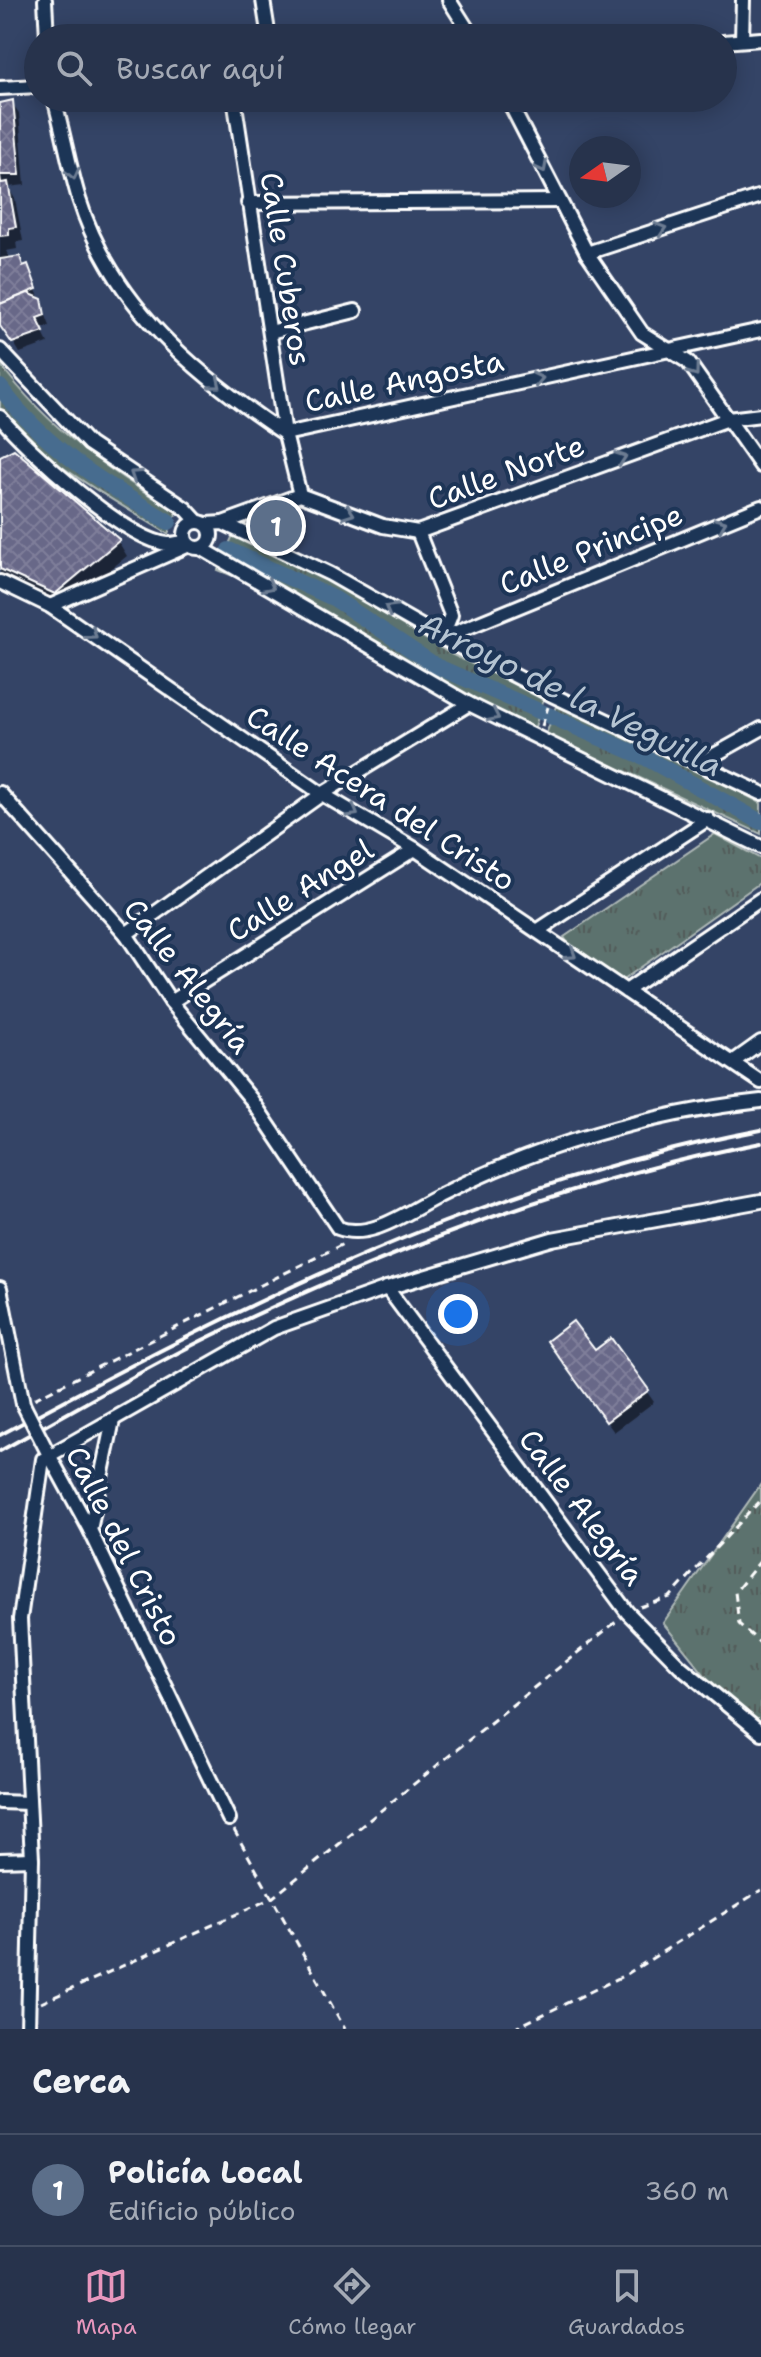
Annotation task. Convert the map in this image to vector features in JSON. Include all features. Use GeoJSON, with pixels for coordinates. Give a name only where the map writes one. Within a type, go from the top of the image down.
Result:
{"type":"FeatureCollection","features":[{"type":"Feature","properties":{"kind":"street"},"geometry":{"type":"LineString","coordinates":[[45,0],[46,24]]}},
{"type":"Feature","properties":{"kind":"street"},"geometry":{"type":"LineString","coordinates":[[263,0],[267,24]]}},
{"type":"Feature","properties":{"kind":"street"},"geometry":{"type":"LineString","coordinates":[[449,0],[464,24]]}},
{"type":"Feature","properties":{"kind":"street"},"geometry":{"type":"LineString","coordinates":[[742,40],[743,0]]}},
{"type":"Feature","properties":{"kind":"street"},"geometry":{"type":"LineString","coordinates":[[737,41],[761,39]]}},
{"type":"Feature","properties":{"kind":"street"},"geometry":{"type":"LineString","coordinates":[[0,88],[24,87]]}},
{"type":"Feature","properties":{"kind":"street","name":"Calle Angosta"},"geometry":{"type":"LineString","coordinates":[[57,112],[79,200],[96,242],[137,311],[194,366],[240,404],[285,434],[761,330]]}},
{"type":"Feature","properties":{"kind":"street","name":"Calle Cuberos"},"geometry":{"type":"LineString","coordinates":[[236,112],[285,434],[300,495]]}},
{"type":"Feature","properties":{"kind":"street"},"geometry":{"type":"LineString","coordinates":[[514,112],[587,253],[642,333],[674,350],[688,362],[761,466]]}},
{"type":"Feature","properties":{"kind":"street"},"geometry":{"type":"LineString","coordinates":[[587,253],[761,196]]}},
{"type":"Feature","properties":{"kind":"street"},"geometry":{"type":"LineString","coordinates":[[248,203],[560,201]]}},
{"type":"Feature","properties":{"kind":"street"},"geometry":{"type":"LineString","coordinates":[[270,332],[355,311]]}},
{"type":"Feature","properties":{"kind":"street"},"geometry":{"type":"LineString","coordinates":[[0,350],[51,408],[89,444],[202,523],[211,536],[208,544],[166,544],[117,519],[5,432],[0,417]]}},
{"type":"Feature","properties":{"kind":"street","name":"Calle Norte"},"geometry":{"type":"LineString","coordinates":[[300,495],[383,526],[418,532],[728,419],[761,415]]}},
{"type":"Feature","properties":{"kind":"street"},"geometry":{"type":"LineString","coordinates":[[300,495],[223,523],[202,523],[186,528],[192,545],[469,704],[761,847]]}},
{"type":"Feature","properties":{"kind":"street","name":"Calle Principe"},"geometry":{"type":"LineString","coordinates":[[442,638],[761,507]]}},
{"type":"Feature","properties":{"kind":"street"},"geometry":{"type":"LineString","coordinates":[[223,523],[330,574],[442,638],[552,695],[761,793]]}},
{"type":"Feature","properties":{"kind":"street"},"geometry":{"type":"LineString","coordinates":[[418,532],[451,615],[442,638]]}},
{"type":"Feature","properties":{"kind":"street"},"geometry":{"type":"LineString","coordinates":[[50,606],[192,545]]}},
{"type":"Feature","properties":{"kind":"street","name":"Calle Acera del Cristo"},"geometry":{"type":"LineString","coordinates":[[0,582],[50,606],[322,794],[415,849],[761,1082]]}},
{"type":"Feature","properties":{"kind":"street"},"geometry":{"type":"LineString","coordinates":[[126,934],[322,794],[469,704]]}},
{"type":"Feature","properties":{"kind":"street"},"geometry":{"type":"LineString","coordinates":[[700,763],[761,729]]}},
{"type":"Feature","properties":{"kind":"street","name":"Calle Alegría"},"geometry":{"type":"LineString","coordinates":[[0,793],[126,934],[171,1002],[251,1099],[338,1228],[351,1237]]}},
{"type":"Feature","properties":{"kind":"street"},"geometry":{"type":"LineString","coordinates":[[537,931],[708,819]]}},
{"type":"Feature","properties":{"kind":"street","name":"Calle Angel"},"geometry":{"type":"LineString","coordinates":[[171,1002],[415,849]]}},
{"type":"Feature","properties":{"kind":"street"},"geometry":{"type":"LineString","coordinates":[[626,991],[761,899]]}},
{"type":"Feature","properties":{"kind":"street"},"geometry":{"type":"LineString","coordinates":[[733,1062],[761,1042]]}},
{"type":"Feature","properties":{"kind":"street"},"geometry":{"type":"LineString","coordinates":[[351,1237],[378,1227],[487,1171],[567,1142],[721,1105],[761,1101]]}},
{"type":"Feature","properties":{"kind":"street"},"geometry":{"type":"LineString","coordinates":[[28,2029],[31,2008],[32,1859],[20,1619],[43,1459],[274,1328],[387,1288],[552,1239],[761,1201]]}},
{"type":"Feature","properties":{"kind":"street","name":"Calle del Cristo"},"geometry":{"type":"LineString","coordinates":[[0,1288],[3,1319],[23,1404],[90,1530],[229,1819]]}},
{"type":"Feature","properties":{"kind":"street","name":"Calle Alegría"},"geometry":{"type":"LineString","coordinates":[[387,1288],[627,1612],[680,1666],[761,1733]]}},
{"type":"Feature","properties":{"kind":"street"},"geometry":{"type":"LineString","coordinates":[[90,1530],[113,1420]]}},
{"type":"Feature","properties":{"kind":"street"},"geometry":{"type":"LineString","coordinates":[[0,1802],[29,1803]]}},
{"type":"Feature","properties":{"kind":"street"},"geometry":{"type":"LineString","coordinates":[[0,1860],[32,1859]]}},
{"type":"Feature","properties":{"kind":"path"},"geometry":{"type":"LineString","coordinates":[[538,737],[552,695]]}},
{"type":"Feature","properties":{"kind":"path"},"geometry":{"type":"LineString","coordinates":[[23,1404],[351,1237]]}},
{"type":"Feature","properties":{"kind":"path"},"geometry":{"type":"LineString","coordinates":[[31,2008],[272,1898],[627,1612],[670,1597],[761,1500]]}},
{"type":"Feature","properties":{"kind":"path"},"geometry":{"type":"LineString","coordinates":[[761,1560],[735,1592],[739,1624],[761,1644]]}},
{"type":"Feature","properties":{"kind":"path"},"geometry":{"type":"LineString","coordinates":[[229,1819],[345,2029]]}},
{"type":"Feature","properties":{"kind":"path"},"geometry":{"type":"LineString","coordinates":[[513,2029],[627,1974],[761,1890]]}},
{"type":"Feature","properties":{"kind":"green space"},"geometry":{"type":"Polygon","coordinates":[[[0,364],[38,408],[81,447],[177,512],[168,534],[48,457],[8,422],[0,408],[0,364]]]}},
{"type":"Feature","properties":{"kind":"green space"},"geometry":{"type":"Polygon","coordinates":[[[233,535],[324,578],[451,654],[544,698],[534,730],[438,681],[298,602],[218,570],[233,535]]]}},
{"type":"Feature","properties":{"kind":"green space"},"geometry":{"type":"Polygon","coordinates":[[[559,698],[761,803],[761,834],[627,772],[544,740],[559,698]]]}},
{"type":"Feature","properties":{"kind":"green space"},"geometry":{"type":"Polygon","coordinates":[[[715,834],[761,859],[761,882],[620,982],[574,952],[564,937],[715,834]]]}},
{"type":"Feature","properties":{"kind":"green space"},"geometry":{"type":"Polygon","coordinates":[[[761,1484],[761,1728],[736,1714],[663,1623],[761,1484]]]}},
{"type":"Feature","properties":{"kind":"building"},"geometry":{"type":"Polygon","coordinates":[[[13,100],[20,175],[0,175],[0,103],[13,100]]]}},
{"type":"Feature","properties":{"kind":"building"},"geometry":{"type":"Polygon","coordinates":[[[0,176],[1,183],[8,182],[16,227],[9,228],[9,235],[0,236],[0,176]]]}},
{"type":"Feature","properties":{"kind":"building"},"geometry":{"type":"Polygon","coordinates":[[[20,256],[23,266],[28,264],[37,289],[0,304],[0,259],[20,256]]]}},
{"type":"Feature","properties":{"kind":"building"},"geometry":{"type":"Polygon","coordinates":[[[28,293],[42,299],[45,315],[37,318],[44,332],[12,343],[0,326],[0,304],[28,293]]]}},
{"type":"Feature","properties":{"kind":"building"},"geometry":{"type":"Polygon","coordinates":[[[14,449],[120,540],[55,594],[0,569],[0,456],[14,449]]]}},
{"type":"Feature","properties":{"kind":"building"},"geometry":{"type":"Polygon","coordinates":[[[573,1321],[595,1350],[611,1338],[649,1390],[606,1422],[547,1341],[573,1321]]]}},
{"type":"Feature","properties":{"kind":"waterway","name":"Arroyo de la Veguilla"},"geometry":{"type":"LineString","coordinates":[[0,387],[36,428],[77,463],[169,522]]}},
{"type":"Feature","properties":{"kind":"waterway","name":"Arroyo de la Veguilla"},"geometry":{"type":"LineString","coordinates":[[229,550],[335,599],[436,666],[646,758],[761,822]]}},
{"type":"Feature","properties":{"kind":"railway"},"geometry":{"type":"LineString","coordinates":[[0,1435],[183,1339],[369,1252],[560,1181],[659,1153],[761,1130]]}},
{"type":"Feature","properties":{"kind":"railway"},"geometry":{"type":"LineString","coordinates":[[0,1451],[213,1335],[413,1247],[550,1197],[619,1176],[761,1143]]}},
{"type":"Feature","properties":{"kind":"place","name":"Policía Local"},"geometry":{"type":"Point","coordinates":[276,526]}}]}
